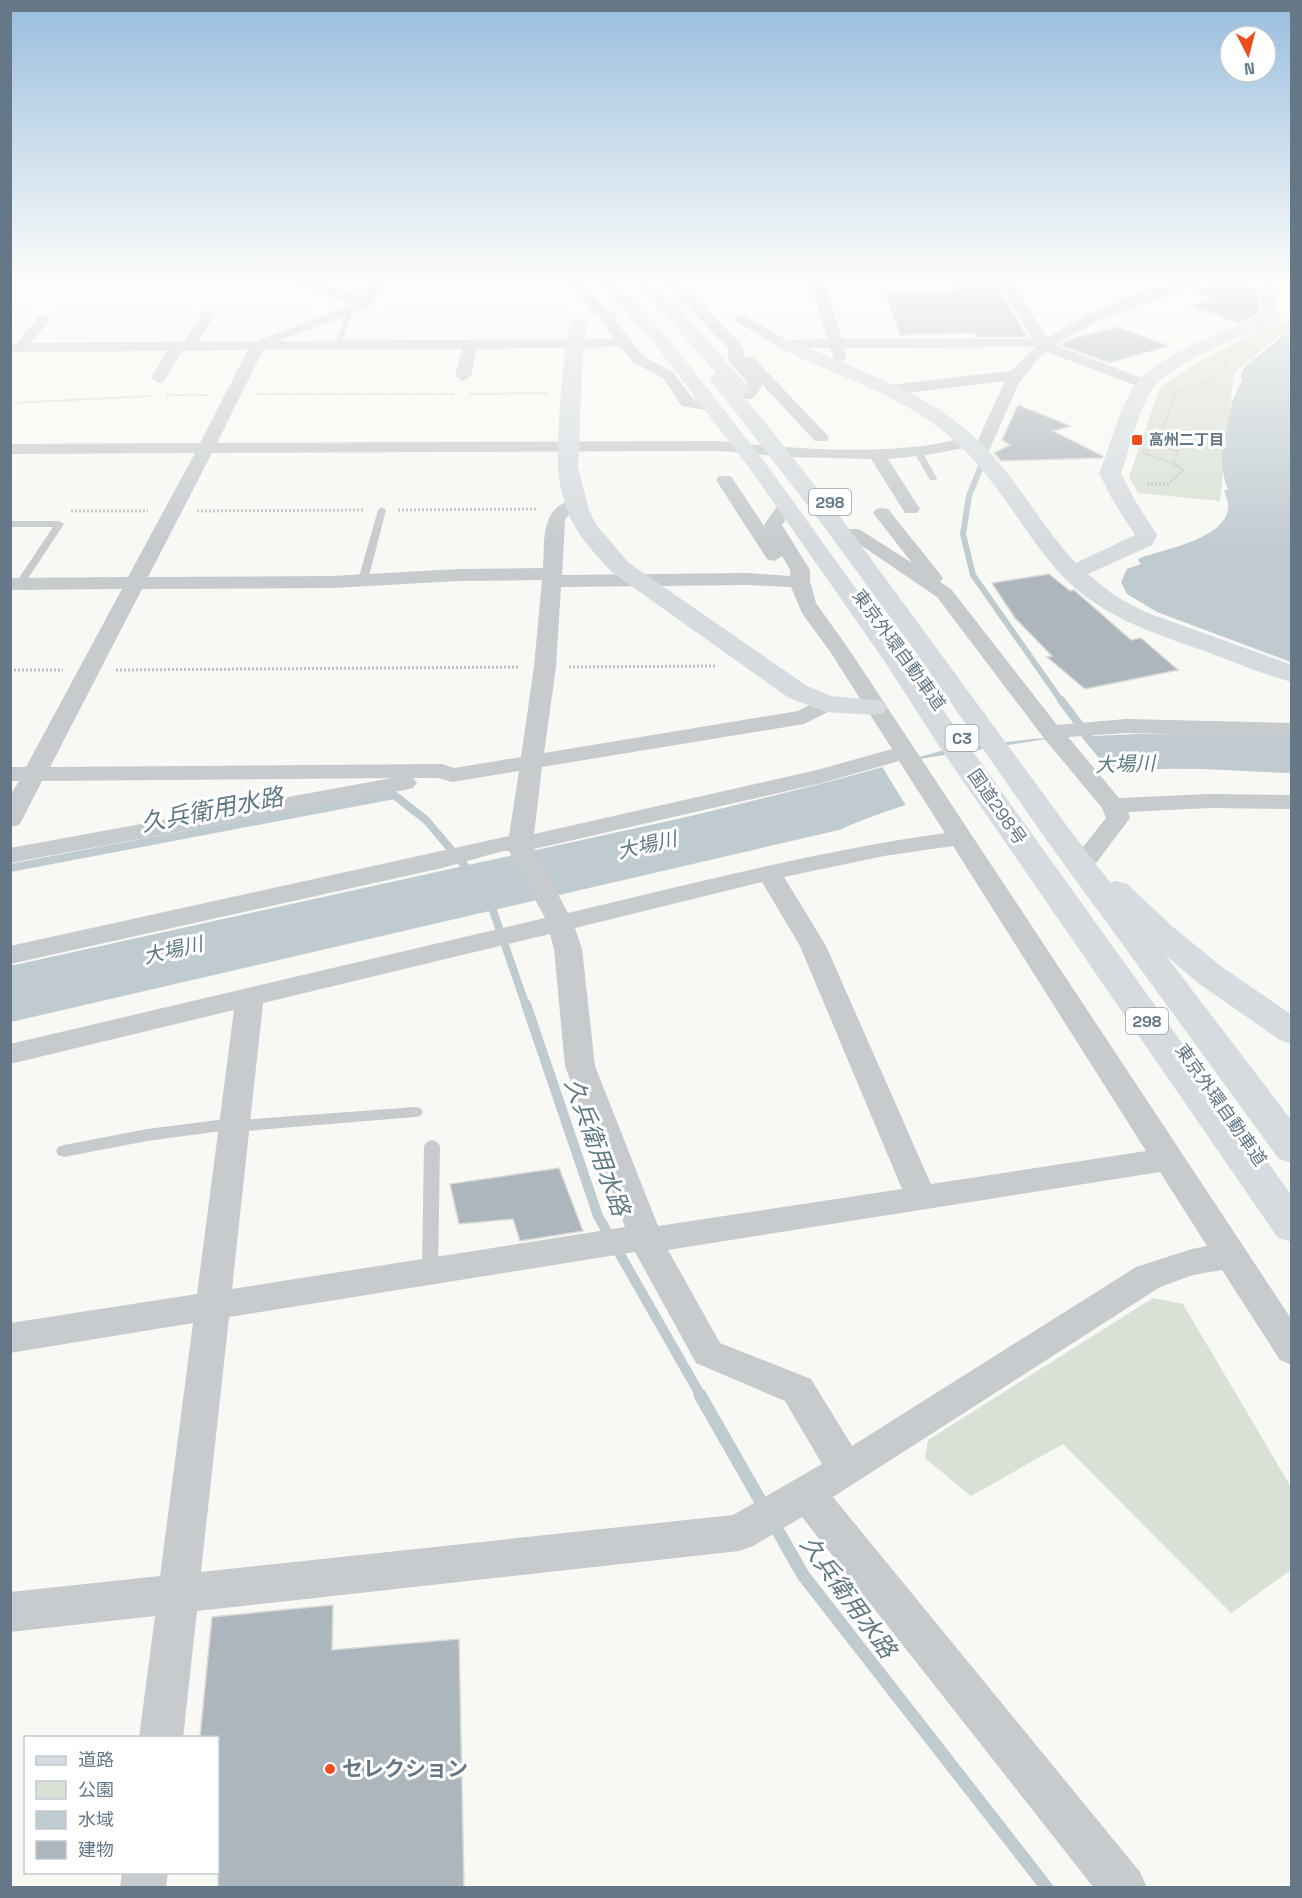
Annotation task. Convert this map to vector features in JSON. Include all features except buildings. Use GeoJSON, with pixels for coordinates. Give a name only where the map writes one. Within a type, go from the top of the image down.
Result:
{"type":"FeatureCollection","features":[{"type":"Feature","properties":{"kind":"main road"},"geometry":{"type":"LineString","coordinates":[[574,370],[568,507],[604,550],[637,580],[798,692],[826,704],[874,708]]}},
{"type":"Feature","properties":{"kind":"main road","name":"国道298号"},"geometry":{"type":"LineString","coordinates":[[684,370],[712,405],[895,658],[953,746],[1292,1227]]}},
{"type":"Feature","properties":{"kind":"main road","name":"東京外環自動車道"},"geometry":{"type":"LineString","coordinates":[[693,370],[732,417],[1032,835],[1292,1207]]}},
{"type":"Feature","properties":{"kind":"main road","name":"東京外環自動車道"},"geometry":{"type":"LineString","coordinates":[[712,370],[833,523],[1056,832],[1292,1149]]}},
{"type":"Feature","properties":{"kind":"main road","name":"298"},"geometry":{"type":"LineString","coordinates":[[723,370],[794,452],[1052,808],[1292,1130]]}},
{"type":"Feature","properties":{"kind":"main road"},"geometry":{"type":"LineString","coordinates":[[841,370],[889,390],[932,413],[974,447],[1053,554],[1107,602],[1130,614],[1292,674]]}},
{"type":"Feature","properties":{"kind":"main road"},"geometry":{"type":"LineString","coordinates":[[1072,573],[1144,540],[1145,530],[1123,499],[1110,473],[1140,392],[1145,384],[1169,370]]}},
{"type":"Feature","properties":{"kind":"main road"},"geometry":{"type":"LineString","coordinates":[[1116,891],[1161,934],[1210,975],[1292,1032]]}},
{"type":"Feature","properties":{"kind":"street"},"geometry":{"type":"LineString","coordinates":[[159,378],[166,370]]}},
{"type":"Feature","properties":{"kind":"street"},"geometry":{"type":"LineString","coordinates":[[10,820],[22,774],[91,670],[246,370]]}},
{"type":"Feature","properties":{"kind":"street"},"geometry":{"type":"LineString","coordinates":[[463,376],[464,370]]}},
{"type":"Feature","properties":{"kind":"street"},"geometry":{"type":"LineString","coordinates":[[676,412],[651,380],[658,370],[668,375],[688,403],[712,405]]}},
{"type":"Feature","properties":{"kind":"street"},"geometry":{"type":"LineString","coordinates":[[744,370],[754,381],[754,388],[746,396]]}},
{"type":"Feature","properties":{"kind":"street"},"geometry":{"type":"LineString","coordinates":[[759,370],[821,438]]}},
{"type":"Feature","properties":{"kind":"street"},"geometry":{"type":"LineString","coordinates":[[10,449],[718,446],[794,452],[918,452],[974,447],[1022,370]]}},
{"type":"Feature","properties":{"kind":"street"},"geometry":{"type":"LineString","coordinates":[[1107,370],[1145,384]]}},
{"type":"Feature","properties":{"kind":"street"},"geometry":{"type":"LineString","coordinates":[[889,390],[1017,375]]}},
{"type":"Feature","properties":{"kind":"street"},"geometry":{"type":"LineString","coordinates":[[876,453],[911,509]]}},
{"type":"Feature","properties":{"kind":"street"},"geometry":{"type":"LineString","coordinates":[[725,480],[784,570],[798,582]]}},
{"type":"Feature","properties":{"kind":"street"},"geometry":{"type":"LineString","coordinates":[[786,506],[773,525],[800,570],[798,582],[804,601],[840,651],[903,753],[1292,1350]]}},
{"type":"Feature","properties":{"kind":"street"},"geometry":{"type":"LineString","coordinates":[[568,507],[556,520],[545,667],[521,847],[560,922],[568,949],[580,1066],[635,1205],[645,1239],[708,1353],[798,1390],[846,1470]]}},
{"type":"Feature","properties":{"kind":"street"},"geometry":{"type":"LineString","coordinates":[[882,513],[920,558],[944,593],[1051,732],[1113,806],[1118,818],[1088,857]]}},
{"type":"Feature","properties":{"kind":"street"},"geometry":{"type":"LineString","coordinates":[[852,533],[944,593]]}},
{"type":"Feature","properties":{"kind":"street"},"geometry":{"type":"LineString","coordinates":[[15,584],[550,577],[637,580],[747,579],[798,582]]}},
{"type":"Feature","properties":{"kind":"street"},"geometry":{"type":"LineString","coordinates":[[10,856],[453,774],[804,717],[826,704]]}},
{"type":"Feature","properties":{"kind":"street"},"geometry":{"type":"LineString","coordinates":[[1051,732],[1126,726],[1292,730]]}},
{"type":"Feature","properties":{"kind":"street"},"geometry":{"type":"LineString","coordinates":[[10,955],[442,860],[502,844],[521,847],[538,841],[811,779],[903,753]]}},
{"type":"Feature","properties":{"kind":"street"},"geometry":{"type":"LineString","coordinates":[[22,774],[442,771],[453,774]]}},
{"type":"Feature","properties":{"kind":"street"},"geometry":{"type":"LineString","coordinates":[[1113,806],[1210,801],[1292,802]]}},
{"type":"Feature","properties":{"kind":"street"},"geometry":{"type":"LineString","coordinates":[[10,1054],[560,922],[769,873],[884,849],[954,830]]}},
{"type":"Feature","properties":{"kind":"street"},"geometry":{"type":"LineString","coordinates":[[769,873],[813,946],[922,1199]]}},
{"type":"Feature","properties":{"kind":"street"},"geometry":{"type":"LineString","coordinates":[[161,1736],[250,996]]}},
{"type":"Feature","properties":{"kind":"street"},"geometry":{"type":"LineString","coordinates":[[10,1338],[596,1244],[922,1199],[1168,1159]]}},
{"type":"Feature","properties":{"kind":"street"},"geometry":{"type":"LineString","coordinates":[[10,1612],[739,1533],[846,1470],[1148,1277],[1192,1262],[1230,1256]]}},
{"type":"Feature","properties":{"kind":"street"},"geometry":{"type":"LineString","coordinates":[[800,1497],[1124,1887]]}},
{"type":"Feature","properties":{"kind":"lane"},"geometry":{"type":"LineString","coordinates":[[918,452],[933,478]]}},
{"type":"Feature","properties":{"kind":"lane"},"geometry":{"type":"LineString","coordinates":[[363,580],[382,510]]}},
{"type":"Feature","properties":{"kind":"lane"},"geometry":{"type":"LineString","coordinates":[[10,524],[59,524],[15,584]]}},
{"type":"Feature","properties":{"kind":"lane"},"geometry":{"type":"LineString","coordinates":[[64,1151],[147,1135],[234,1125],[415,1112]]}},
{"type":"Feature","properties":{"kind":"lane"},"geometry":{"type":"LineString","coordinates":[[430,1272],[432,1146]]}},
{"type":"Feature","properties":{"kind":"path"},"geometry":{"type":"LineString","coordinates":[[1147,484],[1168,484],[1183,470],[1173,463],[1142,453],[1157,444],[1175,394],[1218,376],[1222,370]]}},
{"type":"Feature","properties":{"kind":"path"},"geometry":{"type":"LineString","coordinates":[[467,394],[572,393]]}},
{"type":"Feature","properties":{"kind":"path"},"geometry":{"type":"LineString","coordinates":[[167,395],[456,394]]}},
{"type":"Feature","properties":{"kind":"path"},"geometry":{"type":"LineString","coordinates":[[10,403],[108,396],[155,396]]}},
{"type":"Feature","properties":{"kind":"path"},"geometry":{"type":"LineString","coordinates":[[1157,444],[1178,451],[1173,463]]}},
{"type":"Feature","properties":{"kind":"path"},"geometry":{"type":"LineString","coordinates":[[69,512],[568,507]]}},
{"type":"Feature","properties":{"kind":"path"},"geometry":{"type":"LineString","coordinates":[[10,670],[718,666]]}},
{"type":"Feature","properties":{"kind":"green space"},"geometry":{"type":"Polygon","coordinates":[[[1186,370],[1238,370],[1234,373],[1220,501],[1138,493],[1129,477],[1160,387],[1186,370]]]}},
{"type":"Feature","properties":{"kind":"green space"},"geometry":{"type":"Polygon","coordinates":[[[1153,1298],[1183,1304],[1291,1487],[1291,1570],[1231,1613],[1063,1444],[971,1496],[925,1458],[928,1440],[1153,1298]]]}},
{"type":"Feature","properties":{"kind":"water"},"geometry":{"type":"Polygon","coordinates":[[[1244,370],[1292,370],[1291,662],[1157,612],[1127,594],[1121,582],[1127,569],[1141,564],[1138,560],[1140,558],[1180,546],[1208,534],[1219,526],[1226,516],[1228,504],[1224,490],[1228,490],[1222,452],[1223,448],[1227,447],[1225,438],[1232,402],[1242,380],[1244,370]]]}},
{"type":"Feature","properties":{"kind":"water","name":"大場川"},"geometry":{"type":"Polygon","coordinates":[[[1137,734],[1291,735],[1291,773],[1196,769],[1123,771],[1040,778],[956,792],[916,802],[839,830],[11,1022],[10,966],[691,816],[948,749],[1032,739],[1137,734]]]}},
{"type":"Feature","properties":{"kind":"pier"},"geometry":{"type":"Polygon","coordinates":[[[1079,734],[1114,776],[979,790],[908,809],[881,765],[1079,734]]]}},
{"type":"Feature","properties":{"kind":"waterway"},"geometry":{"type":"LineString","coordinates":[[982,464],[969,496],[963,534],[973,575],[1062,702]]}},
{"type":"Feature","properties":{"kind":"waterway","name":"大場川"},"geometry":{"type":"LineString","coordinates":[[1061,700],[1094,744]]}},
{"type":"Feature","properties":{"kind":"waterway","name":"久兵衛用水路"},"geometry":{"type":"LineString","coordinates":[[10,868],[394,795],[426,820],[471,873]]}},
{"type":"Feature","properties":{"kind":"waterway","name":"久兵衛用水路"},"geometry":{"type":"LineString","coordinates":[[490,902],[526,1006]]}},
{"type":"Feature","properties":{"kind":"waterway","name":"久兵衛用水路"},"geometry":{"type":"LineString","coordinates":[[526,1004],[598,1216],[701,1396]]}},
{"type":"Feature","properties":{"kind":"waterway","name":"久兵衛用水路"},"geometry":{"type":"LineString","coordinates":[[700,1395],[764,1507]]}},
{"type":"Feature","properties":{"kind":"waterway","name":"久兵衛用水路"},"geometry":{"type":"LineString","coordinates":[[774,1524],[803,1575],[1047,1888]]}},
{"type":"Feature","properties":{"kind":"place","name":"高州二丁目"},"geometry":{"type":"Point","coordinates":[1137,440]}},
{"type":"Feature","properties":{"kind":"place","name":"セレクション"},"geometry":{"type":"Point","coordinates":[330,1769]}}]}
